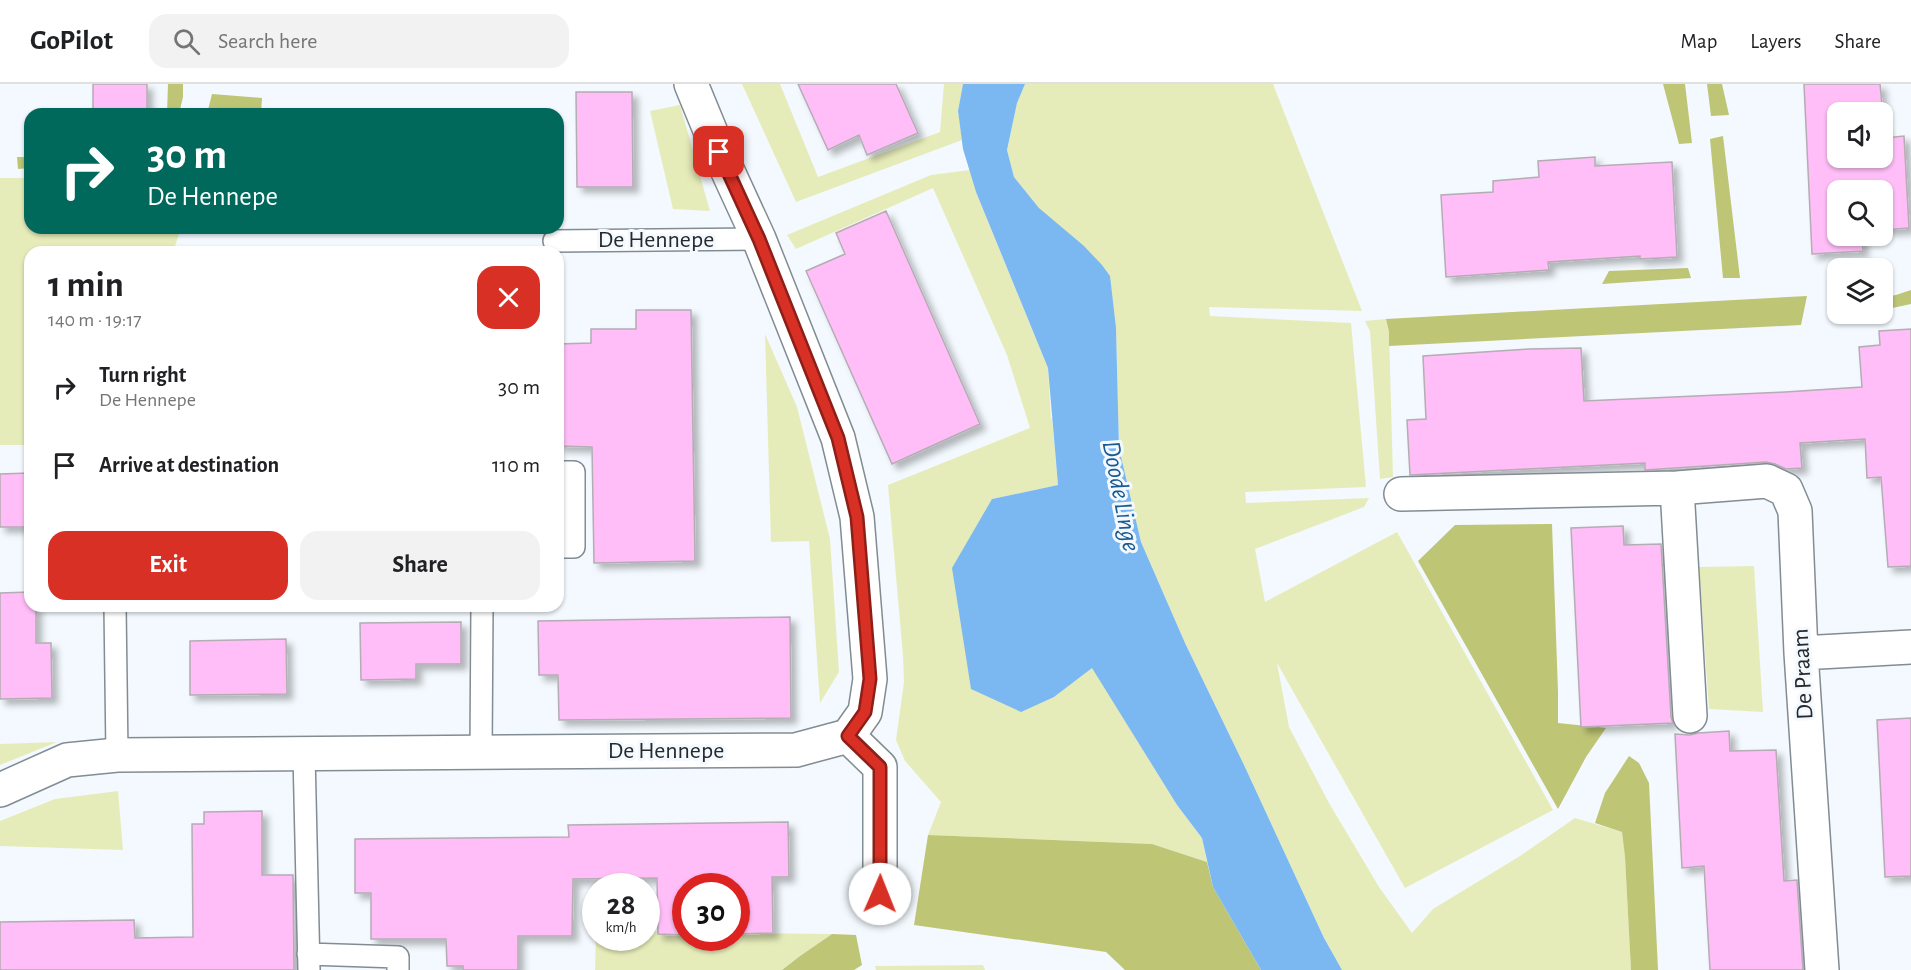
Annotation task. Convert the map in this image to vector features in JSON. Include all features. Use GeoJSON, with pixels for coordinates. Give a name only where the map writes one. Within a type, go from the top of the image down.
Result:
{"type":"FeatureCollection","features":[{"type":"Feature","properties":{"kind":"street","name":"De Hennepe"},"geometry":{"type":"LineString","coordinates":[[0,790],[67,760],[117,755],[796,750],[848,736],[865,712],[870,679],[857,517],[838,438],[759,239],[719,152],[692,84]]}},
{"type":"Feature","properties":{"kind":"street","name":"De Praam"},"geometry":{"type":"LineString","coordinates":[[1401,494],[1677,488],[1767,481],[1786,490],[1796,511],[1801,654],[1822,970]]}},
{"type":"Feature","properties":{"kind":"street"},"geometry":{"type":"LineString","coordinates":[[1677,488],[1690,716]]}},
{"type":"Feature","properties":{"kind":"street"},"geometry":{"type":"LineString","coordinates":[[1801,654],[1911,647]]}},
{"type":"Feature","properties":{"kind":"street"},"geometry":{"type":"LineString","coordinates":[[848,736],[880,767],[880,894]]}},
{"type":"Feature","properties":{"kind":"lane","name":"De Hennepe"},"geometry":{"type":"LineString","coordinates":[[554,241],[759,239]]}},
{"type":"Feature","properties":{"kind":"lane"},"geometry":{"type":"LineString","coordinates":[[564,472],[574,472],[574,547],[564,547]]}},
{"type":"Feature","properties":{"kind":"lane"},"geometry":{"type":"LineString","coordinates":[[115,612],[117,755]]}},
{"type":"Feature","properties":{"kind":"lane"},"geometry":{"type":"LineString","coordinates":[[481,752],[482,612]]}},
{"type":"Feature","properties":{"kind":"lane"},"geometry":{"type":"LineString","coordinates":[[304,754],[309,962],[398,957],[399,970]]}},
{"type":"Feature","properties":{"kind":"green space"},"geometry":{"type":"Polygon","coordinates":[[[168,84],[183,84],[180,108],[167,108],[168,84]]]}},
{"type":"Feature","properties":{"kind":"green space"},"geometry":{"type":"Polygon","coordinates":[[[742,84],[780,84],[818,177],[940,132],[944,84],[963,84],[958,111],[962,140],[796,202],[742,84]]]}},
{"type":"Feature","properties":{"kind":"green space"},"geometry":{"type":"Polygon","coordinates":[[[1025,84],[1273,84],[1362,311],[1209,307],[1210,316],[1351,323],[1366,487],[1245,492],[1246,503],[1369,498],[1364,507],[1255,549],[1265,602],[1397,532],[1553,810],[1405,888],[1277,663],[1289,727],[1329,803],[1379,887],[1412,933],[1433,909],[1520,856],[1575,818],[1622,832],[1631,970],[1342,970],[1324,938],[1185,643],[1141,542],[1119,448],[1116,328],[1039,208],[1014,177],[1007,150],[1017,102],[1025,84]]]}},
{"type":"Feature","properties":{"kind":"green space"},"geometry":{"type":"Polygon","coordinates":[[[1663,84],[1685,84],[1692,143],[1679,144],[1663,84]]]}},
{"type":"Feature","properties":{"kind":"green space"},"geometry":{"type":"Polygon","coordinates":[[[1707,84],[1722,84],[1729,115],[1711,116],[1707,84]]]}},
{"type":"Feature","properties":{"kind":"green space"},"geometry":{"type":"Polygon","coordinates":[[[212,94],[262,98],[261,108],[208,108],[212,94]]]}},
{"type":"Feature","properties":{"kind":"green space"},"geometry":{"type":"Polygon","coordinates":[[[680,105],[710,211],[673,209],[650,111],[680,105]]]}},
{"type":"Feature","properties":{"kind":"green space"},"geometry":{"type":"Polygon","coordinates":[[[1723,136],[1740,278],[1723,278],[1710,139],[1723,136]]]}},
{"type":"Feature","properties":{"kind":"green space"},"geometry":{"type":"Polygon","coordinates":[[[17,157],[24,157],[24,168],[18,169],[17,157]]]}},
{"type":"Feature","properties":{"kind":"green space"},"geometry":{"type":"Polygon","coordinates":[[[970,170],[976,192],[1048,368],[1058,485],[992,499],[1054,697],[1092,667],[1177,805],[1202,838],[1207,862],[1152,844],[928,835],[941,802],[905,761],[896,740],[904,682],[888,485],[1030,428],[1007,355],[933,188],[796,249],[787,235],[931,175],[970,170]]]}},
{"type":"Feature","properties":{"kind":"green space"},"geometry":{"type":"Polygon","coordinates":[[[0,178],[24,178],[24,234],[179,234],[175,246],[24,246],[24,445],[0,445],[0,178]]]}},
{"type":"Feature","properties":{"kind":"green space"},"geometry":{"type":"Polygon","coordinates":[[[1688,268],[1691,278],[1602,284],[1609,271],[1688,268]]]}},
{"type":"Feature","properties":{"kind":"green space"},"geometry":{"type":"Polygon","coordinates":[[[1911,290],[1911,304],[1893,308],[1893,295],[1911,290]]]}},
{"type":"Feature","properties":{"kind":"green space"},"geometry":{"type":"Polygon","coordinates":[[[1807,296],[1801,325],[1389,346],[1386,319],[1807,296]]]}},
{"type":"Feature","properties":{"kind":"green space"},"geometry":{"type":"Polygon","coordinates":[[[1386,319],[1389,332],[1393,477],[1380,479],[1370,331],[1365,321],[1386,319]]]}},
{"type":"Feature","properties":{"kind":"green space"},"geometry":{"type":"Polygon","coordinates":[[[765,334],[797,407],[830,539],[839,672],[820,703],[809,541],[771,542],[765,334]]]}},
{"type":"Feature","properties":{"kind":"green space"},"geometry":{"type":"Polygon","coordinates":[[[1552,524],[1558,723],[1606,728],[1586,757],[1558,809],[1418,561],[1455,525],[1552,524]]]}},
{"type":"Feature","properties":{"kind":"green space"},"geometry":{"type":"Polygon","coordinates":[[[1754,566],[1763,712],[1709,709],[1699,567],[1754,566]]]}},
{"type":"Feature","properties":{"kind":"green space"},"geometry":{"type":"Polygon","coordinates":[[[57,742],[0,765],[0,744],[57,742]]]}},
{"type":"Feature","properties":{"kind":"green space"},"geometry":{"type":"Polygon","coordinates":[[[1629,756],[1639,763],[1649,783],[1658,970],[1631,970],[1622,832],[1595,823],[1605,793],[1629,756]]]}},
{"type":"Feature","properties":{"kind":"green space"},"geometry":{"type":"Polygon","coordinates":[[[118,791],[123,850],[0,846],[0,821],[55,799],[118,791]]]}},
{"type":"Feature","properties":{"kind":"green space"},"geometry":{"type":"Polygon","coordinates":[[[928,835],[1152,844],[1207,862],[1213,887],[1261,970],[1125,970],[1106,952],[914,925],[928,835]]]}},
{"type":"Feature","properties":{"kind":"green space"},"geometry":{"type":"Polygon","coordinates":[[[660,931],[672,932],[672,951],[750,951],[750,933],[832,934],[782,970],[595,970],[596,951],[660,951],[660,931]]]}},
{"type":"Feature","properties":{"kind":"green space"},"geometry":{"type":"Polygon","coordinates":[[[832,934],[856,935],[862,965],[854,970],[782,970],[800,956],[832,934]]]}},
{"type":"Feature","properties":{"kind":"green space"},"geometry":{"type":"Polygon","coordinates":[[[983,965],[985,970],[876,970],[875,966],[983,965]]]}},
{"type":"Feature","properties":{"kind":"water","name":"Doode Linge"},"geometry":{"type":"Polygon","coordinates":[[[963,84],[1025,84],[1017,103],[1007,150],[1014,177],[1039,208],[1084,246],[1110,276],[1116,328],[1119,448],[1141,542],[1185,643],[1324,938],[1342,970],[1261,970],[1213,887],[1202,838],[1177,805],[1092,668],[1054,697],[1021,712],[971,689],[952,568],[992,499],[1058,485],[1048,368],[976,192],[963,149],[958,111],[963,84]]]}},
{"type":"Feature","properties":{"kind":"building"},"geometry":{"type":"Polygon","coordinates":[[[93,84],[147,84],[147,108],[93,108],[93,84]]]}},
{"type":"Feature","properties":{"kind":"building"},"geometry":{"type":"Polygon","coordinates":[[[798,84],[896,84],[918,133],[867,155],[859,135],[828,150],[798,84]]]}},
{"type":"Feature","properties":{"kind":"building"},"geometry":{"type":"Polygon","coordinates":[[[1804,84],[1880,84],[1882,102],[1827,102],[1827,168],[1893,168],[1893,137],[1904,136],[1909,228],[1893,229],[1893,180],[1827,180],[1827,246],[1863,246],[1863,251],[1812,254],[1804,84]]]}},
{"type":"Feature","properties":{"kind":"building"},"geometry":{"type":"Polygon","coordinates":[[[576,92],[632,92],[633,187],[577,187],[576,92]]]}},
{"type":"Feature","properties":{"kind":"building"},"geometry":{"type":"Polygon","coordinates":[[[1595,157],[1595,166],[1672,162],[1677,257],[1640,259],[1640,256],[1548,262],[1549,270],[1446,277],[1441,195],[1493,192],[1493,181],[1539,177],[1538,161],[1595,157]]]}},
{"type":"Feature","properties":{"kind":"building"},"geometry":{"type":"Polygon","coordinates":[[[886,211],[980,424],[892,464],[806,271],[845,254],[836,233],[886,211]]]}},
{"type":"Feature","properties":{"kind":"building"},"geometry":{"type":"Polygon","coordinates":[[[636,310],[691,310],[695,561],[594,563],[592,447],[564,446],[564,344],[591,343],[591,329],[636,329],[636,310]]]}},
{"type":"Feature","properties":{"kind":"building"},"geometry":{"type":"Polygon","coordinates":[[[1911,329],[1911,566],[1888,567],[1881,477],[1867,478],[1865,439],[1800,443],[1802,468],[1786,469],[1766,462],[1645,470],[1645,463],[1410,475],[1407,420],[1426,419],[1423,356],[1581,348],[1584,401],[1785,392],[1862,387],[1859,347],[1880,345],[1879,331],[1911,329]]]}},
{"type":"Feature","properties":{"kind":"building"},"geometry":{"type":"Polygon","coordinates":[[[24,473],[24,527],[0,527],[0,474],[24,473]]]}},
{"type":"Feature","properties":{"kind":"building"},"geometry":{"type":"Polygon","coordinates":[[[1623,526],[1624,545],[1661,544],[1673,723],[1581,727],[1571,528],[1623,526]]]}},
{"type":"Feature","properties":{"kind":"building"},"geometry":{"type":"Polygon","coordinates":[[[24,592],[24,612],[36,612],[36,643],[51,643],[52,698],[0,699],[0,593],[24,592]]]}},
{"type":"Feature","properties":{"kind":"building"},"geometry":{"type":"Polygon","coordinates":[[[790,617],[791,718],[559,720],[558,675],[539,675],[538,621],[790,617]]]}},
{"type":"Feature","properties":{"kind":"building"},"geometry":{"type":"Polygon","coordinates":[[[461,622],[461,664],[416,664],[416,679],[361,680],[360,623],[461,622]]]}},
{"type":"Feature","properties":{"kind":"building"},"geometry":{"type":"Polygon","coordinates":[[[286,639],[287,694],[190,695],[190,641],[286,639]]]}},
{"type":"Feature","properties":{"kind":"building"},"geometry":{"type":"Polygon","coordinates":[[[1911,718],[1911,876],[1885,877],[1877,720],[1911,718]]]}},
{"type":"Feature","properties":{"kind":"building"},"geometry":{"type":"Polygon","coordinates":[[[1729,731],[1730,751],[1776,750],[1784,881],[1797,880],[1803,970],[1710,970],[1704,866],[1682,868],[1675,734],[1690,735],[1729,731]]]}},
{"type":"Feature","properties":{"kind":"building"},"geometry":{"type":"Polygon","coordinates":[[[262,811],[262,875],[293,875],[294,970],[0,970],[0,922],[134,920],[135,938],[193,937],[192,824],[204,824],[204,812],[262,811]]]}},
{"type":"Feature","properties":{"kind":"building"},"geometry":{"type":"Polygon","coordinates":[[[788,822],[789,877],[772,877],[773,933],[750,934],[750,873],[672,873],[672,934],[660,934],[660,873],[582,873],[582,879],[573,879],[572,936],[518,936],[518,970],[463,970],[463,966],[447,966],[446,939],[371,939],[371,893],[355,893],[355,839],[569,837],[568,825],[788,822]]]}},
{"type":"Feature","properties":{"kind":"route"},"geometry":{"type":"LineString","coordinates":[[719,152],[759,239],[838,438],[857,517],[870,679],[865,712],[848,736],[880,767],[880,894]]}}]}
